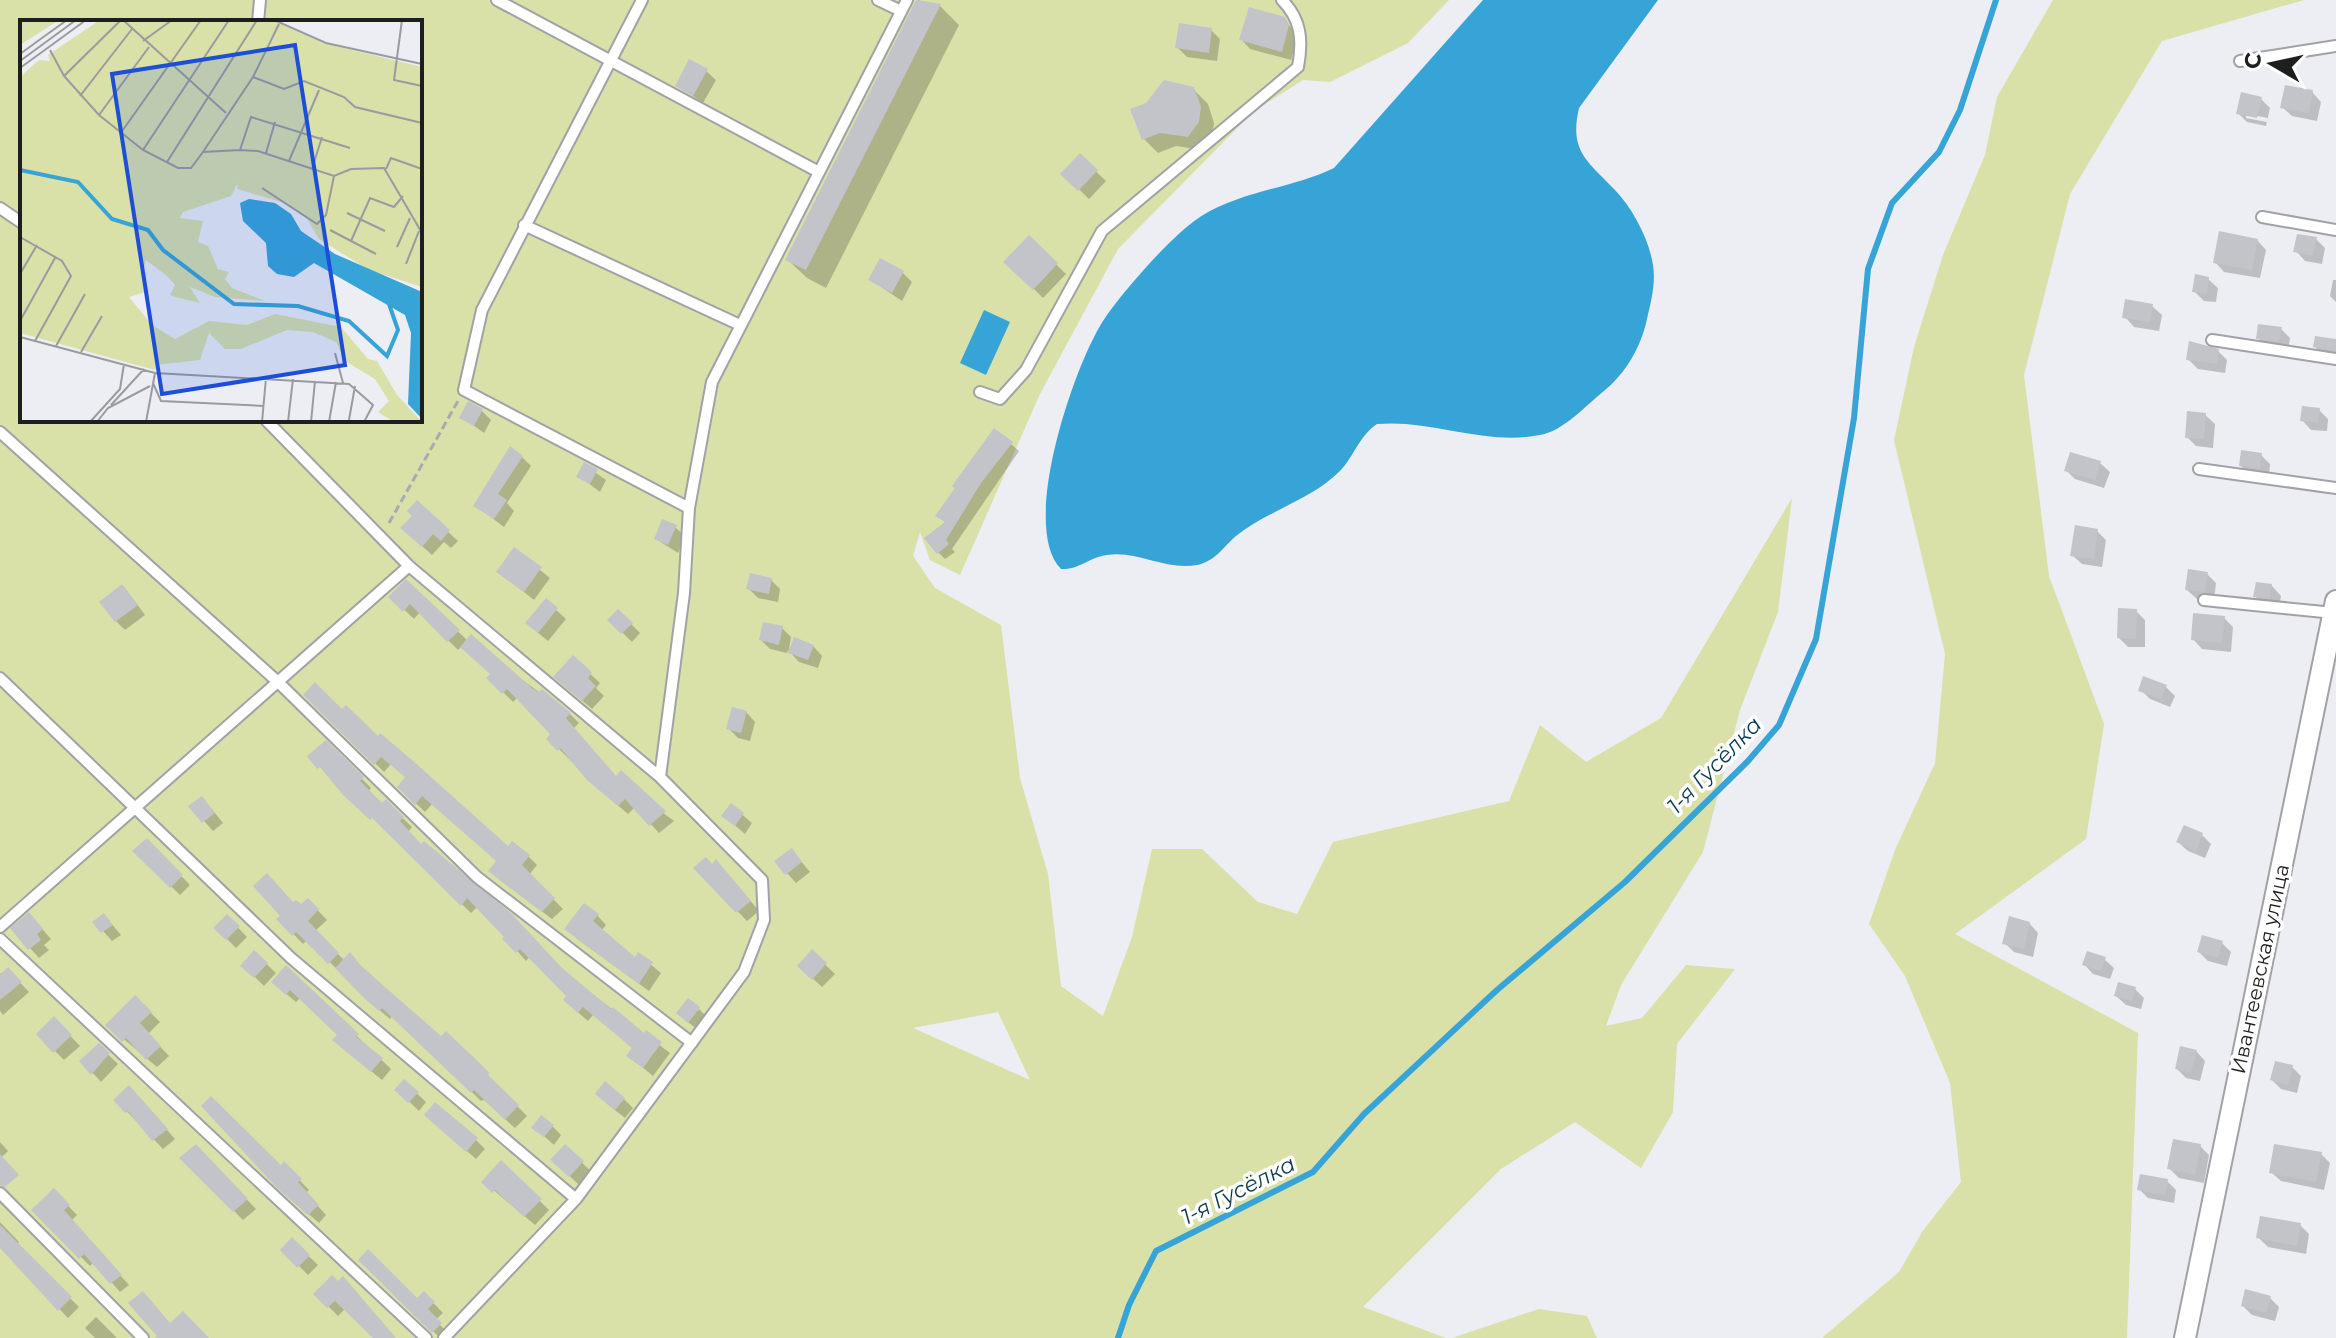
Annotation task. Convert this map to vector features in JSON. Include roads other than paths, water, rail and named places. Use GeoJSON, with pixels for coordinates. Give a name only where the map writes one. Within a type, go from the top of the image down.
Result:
{"type":"FeatureCollection","features":[{"type":"Feature","properties":{"kind":"street","name":"Ивантеевская улица"},"geometry":{"type":"LineString","coordinates":[[2185,1338],[2335,607]]}},
{"type":"Feature","properties":{"kind":"lane"},"geometry":{"type":"LineString","coordinates":[[258,20],[260,0]]}},
{"type":"Feature","properties":{"kind":"lane"},"geometry":{"type":"LineString","coordinates":[[497,0],[613,59],[817,171]]}},
{"type":"Feature","properties":{"kind":"lane"},"geometry":{"type":"LineString","coordinates":[[642,0],[482,310],[464,390],[689,508]]}},
{"type":"Feature","properties":{"kind":"lane"},"geometry":{"type":"LineString","coordinates":[[878,0],[901,11]]}},
{"type":"Feature","properties":{"kind":"lane"},"geometry":{"type":"LineString","coordinates":[[660,777],[684,593],[689,508],[712,382],[817,171],[907,0]]}},
{"type":"Feature","properties":{"kind":"lane"},"geometry":{"type":"LineString","coordinates":[[980,392],[1000,399],[1026,370],[1102,231],[1298,67],[1302,44],[1295,13],[1282,0]]}},
{"type":"Feature","properties":{"kind":"lane"},"geometry":{"type":"LineString","coordinates":[[2240,61],[2336,46]]}},
{"type":"Feature","properties":{"kind":"lane"},"geometry":{"type":"LineString","coordinates":[[0,208],[20,222]]}},
{"type":"Feature","properties":{"kind":"lane"},"geometry":{"type":"LineString","coordinates":[[2262,217],[2336,230]]}},
{"type":"Feature","properties":{"kind":"lane"},"geometry":{"type":"LineString","coordinates":[[524,225],[740,325]]}},
{"type":"Feature","properties":{"kind":"lane"},"geometry":{"type":"LineString","coordinates":[[2212,340],[2336,359]]}},
{"type":"Feature","properties":{"kind":"lane"},"geometry":{"type":"LineString","coordinates":[[268,422],[409,566],[660,777],[762,880],[764,920],[744,972],[576,1199],[444,1338]]}},
{"type":"Feature","properties":{"kind":"lane"},"geometry":{"type":"LineString","coordinates":[[0,432],[278,682],[477,877],[692,1043]]}},
{"type":"Feature","properties":{"kind":"lane"},"geometry":{"type":"LineString","coordinates":[[2199,469],[2336,488]]}},
{"type":"Feature","properties":{"kind":"lane"},"geometry":{"type":"LineString","coordinates":[[0,927],[409,566]]}},
{"type":"Feature","properties":{"kind":"lane"},"geometry":{"type":"LineString","coordinates":[[2204,600],[2335,607]]}},
{"type":"Feature","properties":{"kind":"lane"},"geometry":{"type":"LineString","coordinates":[[0,678],[137,806],[291,958],[576,1199]]}},
{"type":"Feature","properties":{"kind":"lane"},"geometry":{"type":"LineString","coordinates":[[0,939],[426,1338]]}},
{"type":"Feature","properties":{"kind":"lane"},"geometry":{"type":"LineString","coordinates":[[0,1193],[143,1338]]}},
{"type":"Feature","properties":{"kind":"water"},"geometry":{"type":"Polygon","coordinates":[[[1483,0],[1658,0],[1579,108],[1577,123],[1576,135],[1583,154],[1634,215],[1648,245],[1653,265],[1653,292],[1644,329],[1626,368],[1574,417],[1549,433],[1499,437],[1418,425],[1377,424],[1366,434],[1340,471],[1328,481],[1248,527],[1204,563],[1174,565],[1118,554],[1061,569],[1050,548],[1046,519],[1055,446],[1078,373],[1091,343],[1111,310],[1142,271],[1204,214],[1240,198],[1334,168],[1483,0]]]}},
{"type":"Feature","properties":{"kind":"water"},"geometry":{"type":"Polygon","coordinates":[[[984,310],[1010,322],[986,375],[960,363],[984,310]]]}},
{"type":"Feature","properties":{"kind":"waterway","name":"1-я Гусёлка"},"geometry":{"type":"LineString","coordinates":[[1118,1338],[1129,1305],[1156,1251],[1313,1172],[1364,1114],[1497,990],[1625,882],[1748,761],[1779,725],[1816,639],[1854,418],[1868,269],[1892,203],[1939,152],[1960,110],[1996,0]]}}]}
